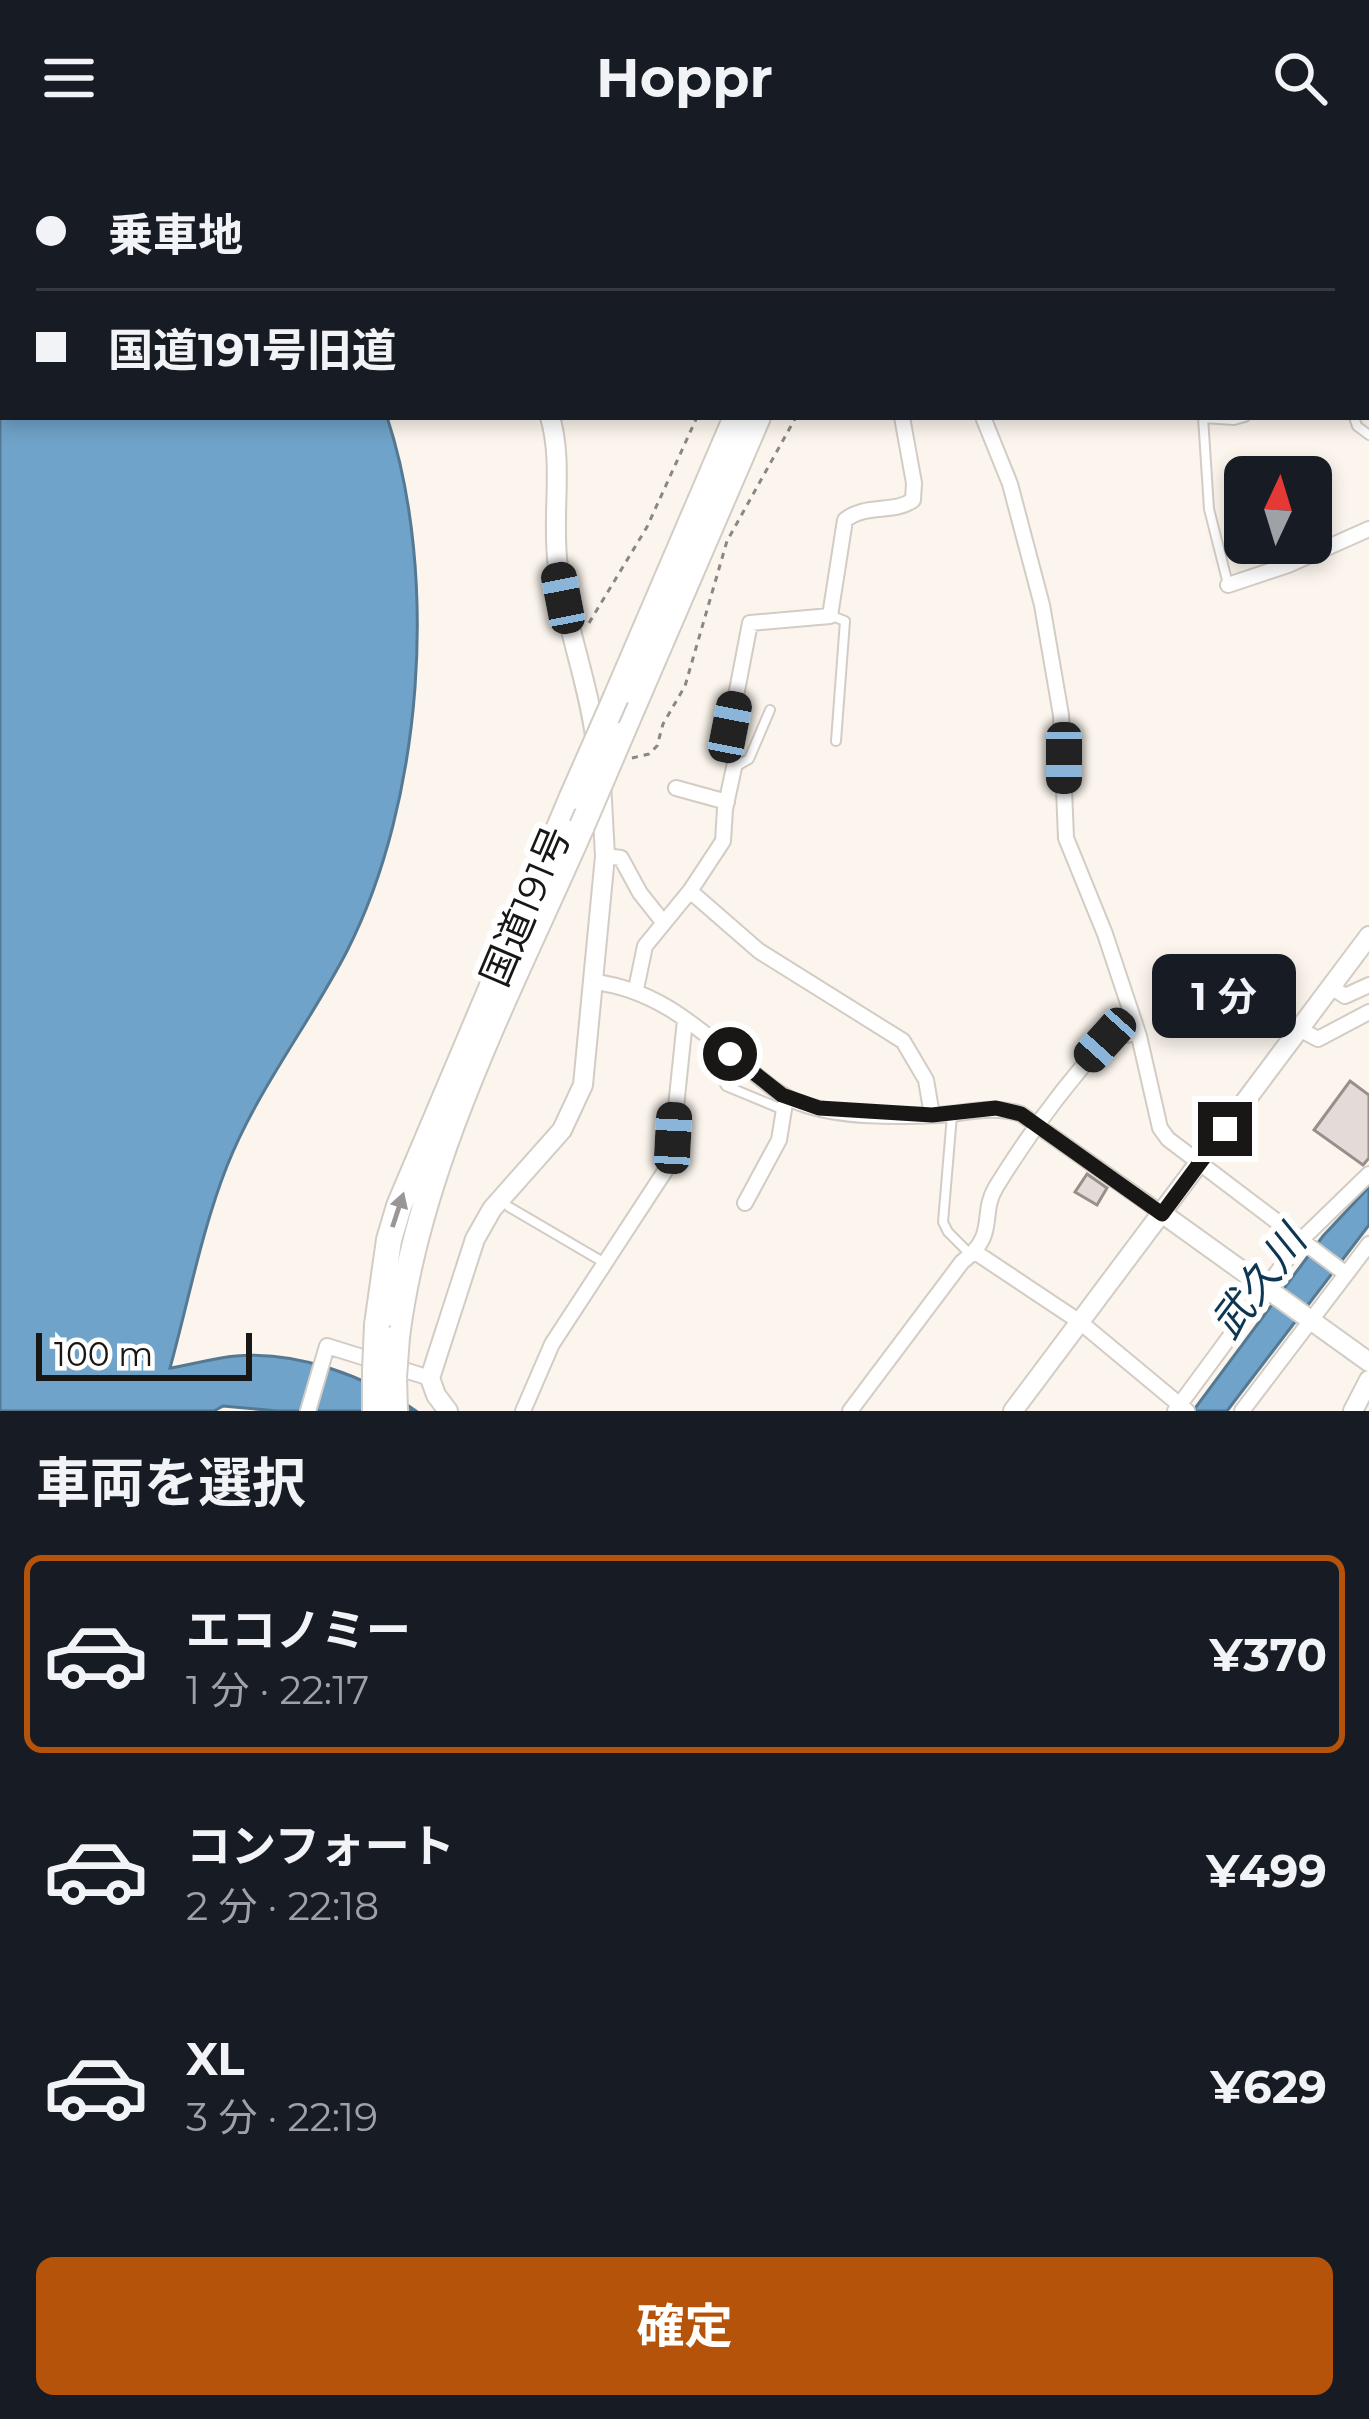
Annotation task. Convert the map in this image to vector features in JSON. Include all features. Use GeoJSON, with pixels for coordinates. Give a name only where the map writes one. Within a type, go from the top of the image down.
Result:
{"type":"FeatureCollection","features":[{"type":"Feature","properties":{"kind":"highway","name":"国道191号"},"geometry":{"type":"LineString","coordinates":[[395,1411],[386,1255],[399,1206],[731,420]]}},
{"type":"Feature","properties":{"kind":"highway","name":"国道191号"},"geometry":{"type":"LineString","coordinates":[[375,1411],[387,1331],[427,1191],[582,826],[624,747],[757,420]]}},
{"type":"Feature","properties":{"kind":"street"},"geometry":{"type":"LineString","coordinates":[[430,1378],[482,1224],[549,1147],[577,1101],[589,1059],[605,814],[595,729],[559,572],[551,420]]}},
{"type":"Feature","properties":{"kind":"street"},"geometry":{"type":"LineString","coordinates":[[636,989],[645,946],[721,847],[735,767],[730,727],[750,623],[830,616],[845,520],[860,511],[907,506],[913,500],[903,420]]}},
{"type":"Feature","properties":{"kind":"street"},"geometry":{"type":"LineString","coordinates":[[984,420],[1010,484],[1046,628],[1061,715],[1066,838],[1139,1036],[1160,1128],[1168,1139],[1344,1272]]}},
{"type":"Feature","properties":{"kind":"street"},"geometry":{"type":"LineString","coordinates":[[1228,585],[1369,529]]}},
{"type":"Feature","properties":{"kind":"street"},"geometry":{"type":"LineString","coordinates":[[676,788],[727,802]]}},
{"type":"Feature","properties":{"kind":"street"},"geometry":{"type":"LineString","coordinates":[[605,856],[621,858],[663,922]]}},
{"type":"Feature","properties":{"kind":"street"},"geometry":{"type":"LineString","coordinates":[[690,891],[760,951],[904,1041],[926,1080],[932,1115]]}},
{"type":"Feature","properties":{"kind":"street"},"geometry":{"type":"LineString","coordinates":[[1013,1411],[1369,936]]}},
{"type":"Feature","properties":{"kind":"street"},"geometry":{"type":"LineString","coordinates":[[595,982],[636,989],[664,1003],[786,1103],[844,1112],[932,1115],[1006,1109],[1037,1126],[1369,1363]]}},
{"type":"Feature","properties":{"kind":"street"},"geometry":{"type":"LineString","coordinates":[[1331,987],[1345,996],[1369,985]]}},
{"type":"Feature","properties":{"kind":"street"},"geometry":{"type":"LineString","coordinates":[[1299,1029],[1318,1040],[1369,1012]]}},
{"type":"Feature","properties":{"kind":"street"},"geometry":{"type":"LineString","coordinates":[[523,1411],[552,1344],[665,1171],[671,1156],[685,1020]]}},
{"type":"Feature","properties":{"kind":"street"},"geometry":{"type":"LineString","coordinates":[[850,1411],[973,1253],[990,1220],[992,1192],[1071,1078],[1105,1040]]}},
{"type":"Feature","properties":{"kind":"street"},"geometry":{"type":"LineString","coordinates":[[745,1203],[779,1140],[786,1103]]}},
{"type":"Feature","properties":{"kind":"street"},"geometry":{"type":"LineString","coordinates":[[973,1253],[1080,1322],[1181,1409],[1303,1242],[1367,1174]]}},
{"type":"Feature","properties":{"kind":"street"},"geometry":{"type":"LineString","coordinates":[[1243,1411],[1369,1244]]}},
{"type":"Feature","properties":{"kind":"street"},"geometry":{"type":"LineString","coordinates":[[308,1411],[327,1346],[430,1378],[448,1411]]}},
{"type":"Feature","properties":{"kind":"street"},"geometry":{"type":"LineString","coordinates":[[1353,1411],[1369,1380]]}},
{"type":"Feature","properties":{"kind":"lane"},"geometry":{"type":"LineString","coordinates":[[1203,420],[1209,508],[1228,585]]}},
{"type":"Feature","properties":{"kind":"lane"},"geometry":{"type":"LineString","coordinates":[[830,616],[845,621],[836,741]]}},
{"type":"Feature","properties":{"kind":"lane"},"geometry":{"type":"LineString","coordinates":[[735,767],[749,759],[770,710]]}},
{"type":"Feature","properties":{"kind":"lane"},"geometry":{"type":"LineString","coordinates":[[1105,1040],[1139,1036]]}},
{"type":"Feature","properties":{"kind":"lane"},"geometry":{"type":"LineString","coordinates":[[730,1054],[718,1069],[726,1086],[786,1103]]}},
{"type":"Feature","properties":{"kind":"lane"},"geometry":{"type":"LineString","coordinates":[[953,1113],[943,1222],[947,1232],[973,1253]]}},
{"type":"Feature","properties":{"kind":"lane"},"geometry":{"type":"LineString","coordinates":[[509,1207],[603,1262]]}},
{"type":"Feature","properties":{"kind":"path"},"geometry":{"type":"LineString","coordinates":[[584,630],[646,527],[696,420]]}},
{"type":"Feature","properties":{"kind":"path"},"geometry":{"type":"LineString","coordinates":[[624,747],[649,754],[661,738],[663,724],[685,686],[723,551],[794,420]]}},
{"type":"Feature","properties":{"kind":"water"},"geometry":{"type":"Polygon","coordinates":[[[0,420],[388,420],[413,546],[417,616],[407,758],[393,827],[373,892],[347,951],[253,1110],[227,1166],[170,1368],[236,1356],[307,1362],[376,1387],[416,1411],[223,1406],[214,1411],[0,1411],[0,420]]]}},
{"type":"Feature","properties":{"kind":"water"},"geometry":{"type":"Polygon","coordinates":[[[1369,1187],[1369,1225],[1227,1411],[1193,1411],[1323,1236],[1369,1187]]]}},
{"type":"Feature","properties":{"kind":"building"},"geometry":{"type":"Polygon","coordinates":[[[1350,1081],[1369,1095],[1369,1158],[1363,1165],[1314,1130],[1350,1081]]]}},
{"type":"Feature","properties":{"kind":"building"},"geometry":{"type":"Polygon","coordinates":[[[1087,1174],[1107,1188],[1097,1205],[1075,1192],[1087,1174]]]}},
{"type":"Feature","properties":{"kind":"route"},"geometry":{"type":"LineString","coordinates":[[730,1054],[782,1095],[819,1108],[932,1115],[996,1108],[1021,1114],[1162,1214],[1225,1129]]}},
{"type":"Feature","properties":{"kind":"water label","name":"武久川"},"geometry":{"type":"Point","coordinates":[1258,1282]}}]}
